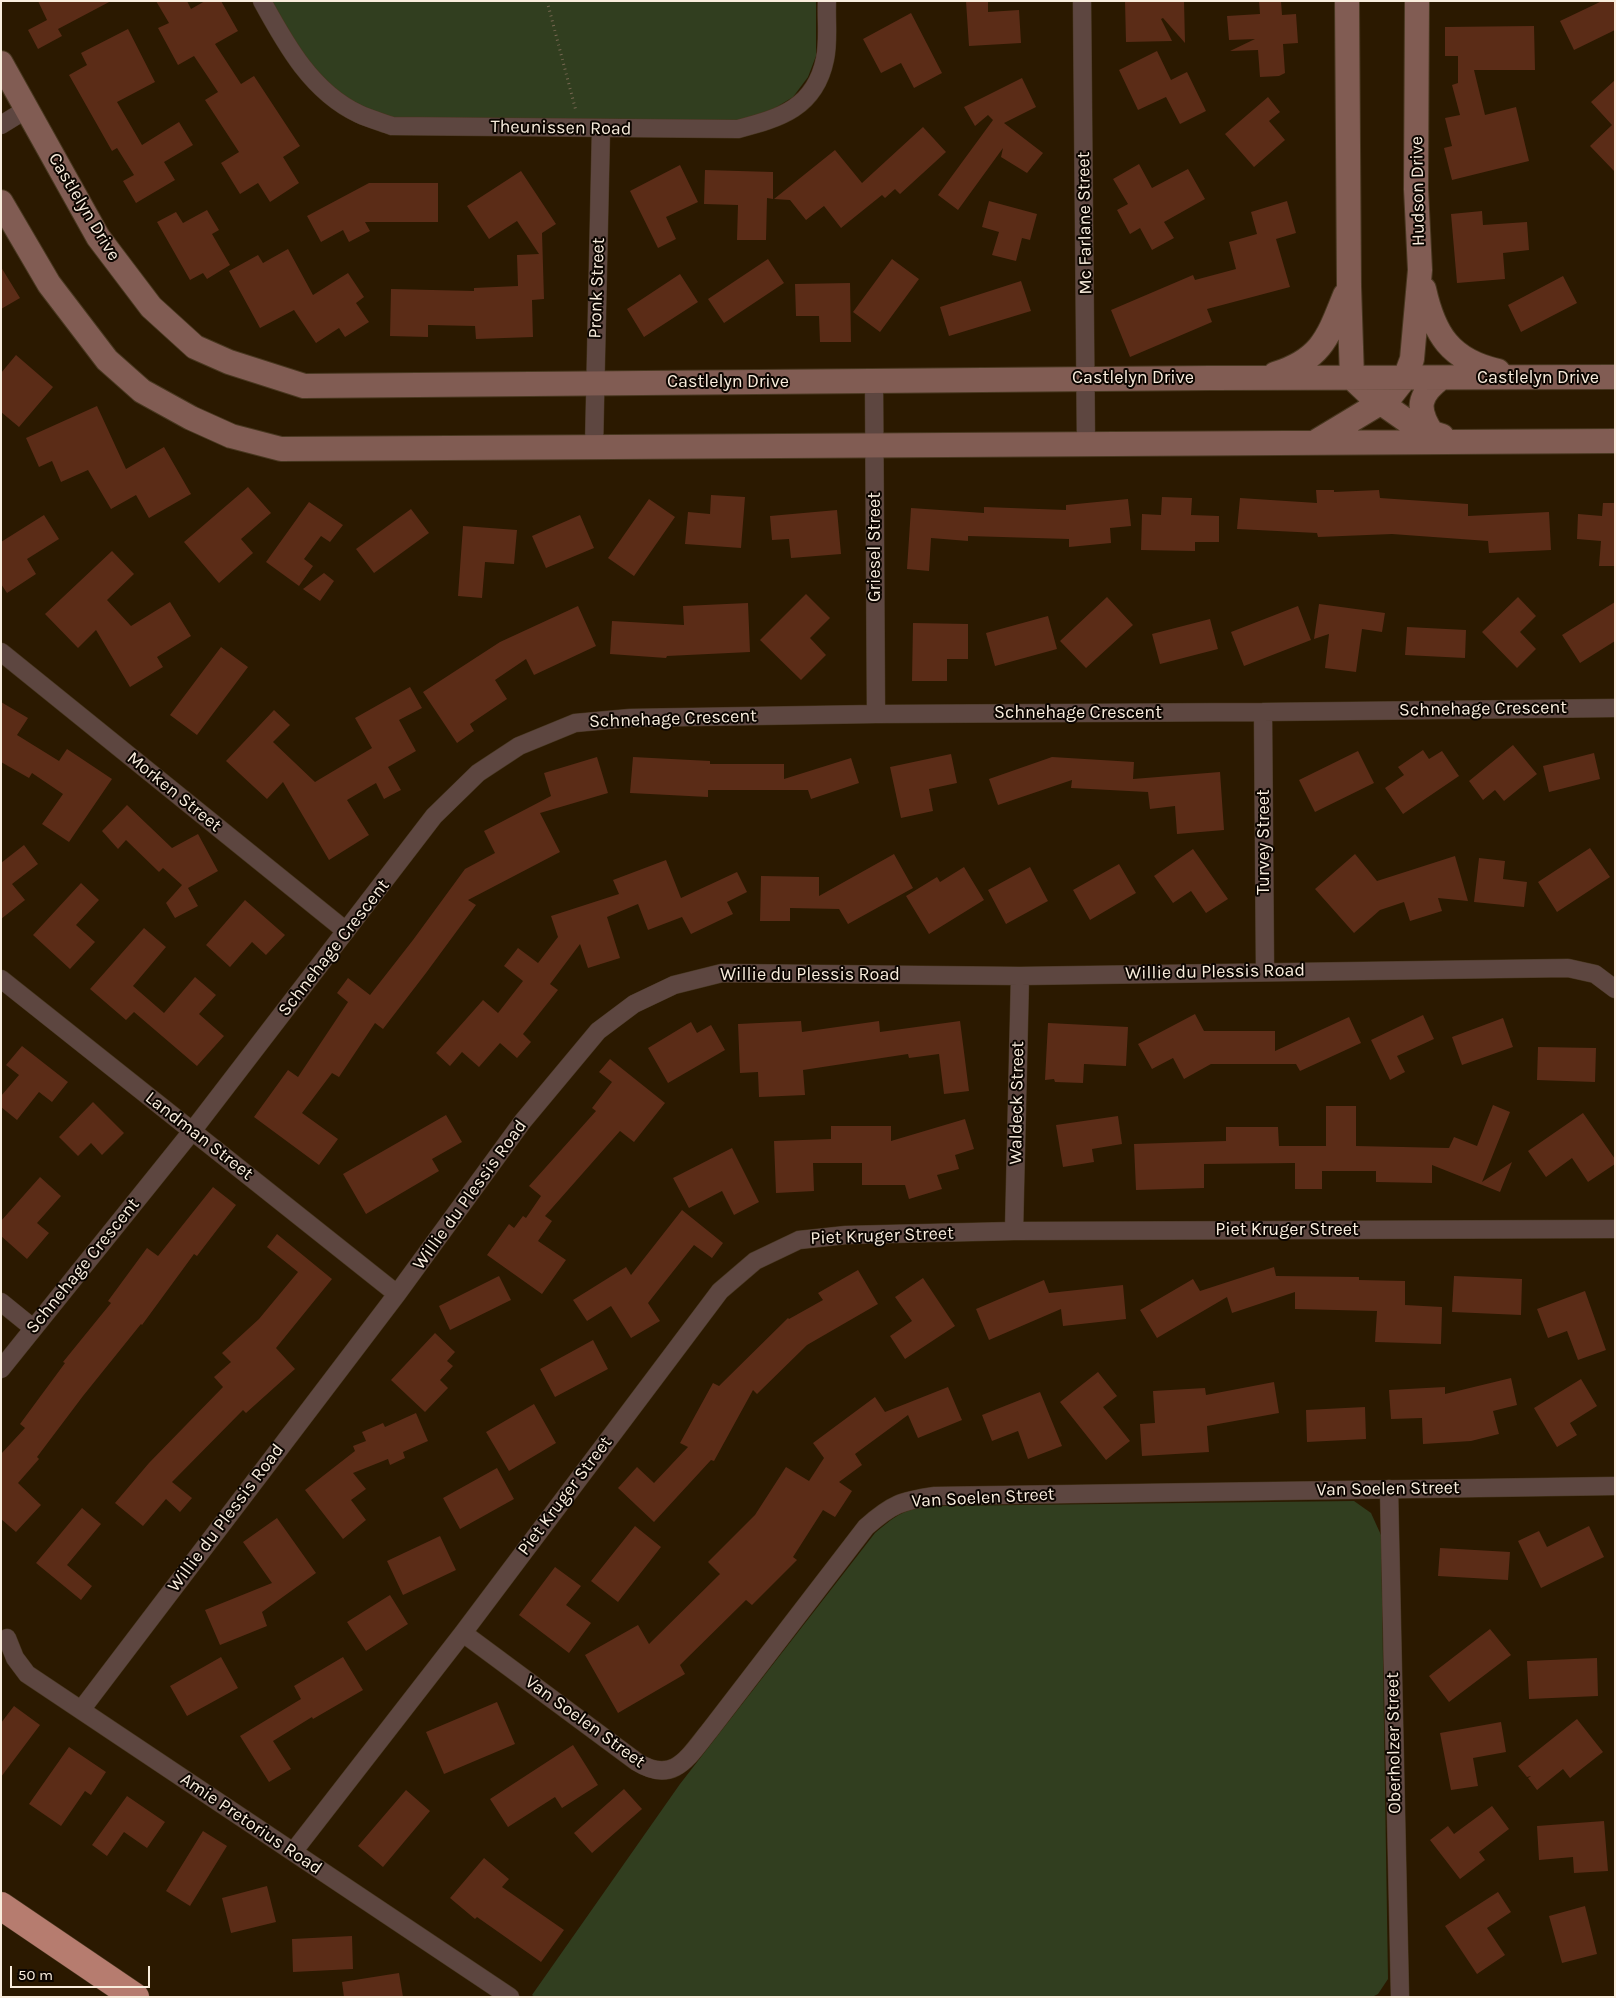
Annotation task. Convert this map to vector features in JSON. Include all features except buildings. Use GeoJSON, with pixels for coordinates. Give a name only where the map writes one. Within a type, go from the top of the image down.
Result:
{"type":"FeatureCollection","features":[{"type":"Feature","properties":{"kind":"highway"},"geometry":{"type":"LineString","coordinates":[[1,1906],[135,1997]]}},
{"type":"Feature","properties":{"kind":"street","name":"Theunissen Road"},"geometry":{"type":"LineString","coordinates":[[262,1],[284,40],[320,87],[335,100],[359,114],[392,126],[581,129],[738,129],[774,120],[800,105],[818,81],[825,58],[827,1]]}},
{"type":"Feature","properties":{"kind":"street","name":"Mc Farlane Street"},"geometry":{"type":"LineString","coordinates":[[1082,1],[1086,444]]}},
{"type":"Feature","properties":{"kind":"street"},"geometry":{"type":"LineString","coordinates":[[1347,1],[1349,286],[1352,378],[1381,403],[1417,428],[1460,442]]}},
{"type":"Feature","properties":{"kind":"street","name":"Hudson Drive"},"geometry":{"type":"LineString","coordinates":[[1406,378],[1412,359],[1420,270],[1416,189],[1416,1]]}},
{"type":"Feature","properties":{"kind":"street","name":"Castlelyn Drive"},"geometry":{"type":"LineString","coordinates":[[1,63],[98,237],[152,307],[195,347],[229,362],[304,386],[392,387],[874,380],[1528,379],[1615,377]]}},
{"type":"Feature","properties":{"kind":"street"},"geometry":{"type":"LineString","coordinates":[[1,125],[27,109]]}},
{"type":"Feature","properties":{"kind":"street","name":"Pronk Street"},"geometry":{"type":"LineString","coordinates":[[594,447],[601,129]]}},
{"type":"Feature","properties":{"kind":"street"},"geometry":{"type":"LineString","coordinates":[[1,202],[49,284],[108,360],[142,391],[191,418],[231,436],[281,449],[1615,441]]}},
{"type":"Feature","properties":{"kind":"street"},"geometry":{"type":"LineString","coordinates":[[1420,270],[1430,314],[1438,330],[1456,353],[1475,364],[1528,379]]}},
{"type":"Feature","properties":{"kind":"street"},"geometry":{"type":"LineString","coordinates":[[1262,378],[1301,364],[1313,355],[1331,330],[1349,286]]}},
{"type":"Feature","properties":{"kind":"street"},"geometry":{"type":"LineString","coordinates":[[1316,442],[1381,403],[1406,378]]}},
{"type":"Feature","properties":{"kind":"street"},"geometry":{"type":"LineString","coordinates":[[1432,433],[1420,407],[1423,396],[1431,385],[1441,378]]}},
{"type":"Feature","properties":{"kind":"street","name":"Griesel Street"},"geometry":{"type":"LineString","coordinates":[[874,380],[876,714]]}},
{"type":"Feature","properties":{"kind":"street","name":"Morken Street"},"geometry":{"type":"LineString","coordinates":[[1,652],[346,931]]}},
{"type":"Feature","properties":{"kind":"street","name":"Schnehage Crescent"},"geometry":{"type":"LineString","coordinates":[[1,1369],[193,1130],[434,816],[478,773],[519,746],[567,726],[575,723],[630,718],[876,714],[1615,708]]}},
{"type":"Feature","properties":{"kind":"street","name":"Turvey Street"},"geometry":{"type":"LineString","coordinates":[[1264,712],[1264,971]]}},
{"type":"Feature","properties":{"kind":"street","name":"Willie du Plessis Road"},"geometry":{"type":"LineString","coordinates":[[81,1710],[397,1294],[523,1121],[598,1031],[634,1004],[674,985],[722,973],[1020,976],[1568,968],[1595,974],[1615,989]]}},
{"type":"Feature","properties":{"kind":"street","name":"Waldeck Street"},"geometry":{"type":"LineString","coordinates":[[1014,1231],[1020,976]]}},
{"type":"Feature","properties":{"kind":"street","name":"Landman Street"},"geometry":{"type":"LineString","coordinates":[[1,979],[397,1294]]}},
{"type":"Feature","properties":{"kind":"street","name":"Piet Kruger Street"},"geometry":{"type":"LineString","coordinates":[[293,1852],[720,1291],[755,1261],[799,1240],[846,1235],[1014,1231],[1615,1229]]}},
{"type":"Feature","properties":{"kind":"street"},"geometry":{"type":"LineString","coordinates":[[1,1302],[33,1328]]}},
{"type":"Feature","properties":{"kind":"street","name":"Van Soelen Street"},"geometry":{"type":"LineString","coordinates":[[462,1632],[637,1762],[648,1769],[667,1771],[686,1760],[866,1527],[884,1511],[906,1500],[945,1496],[1615,1486]]}},
{"type":"Feature","properties":{"kind":"street","name":"Oberholzer Street"},"geometry":{"type":"LineString","coordinates":[[1389,1489],[1400,1997]]}},
{"type":"Feature","properties":{"kind":"street","name":"Amie Pretorius Road"},"geometry":{"type":"LineString","coordinates":[[7,1638],[14,1658],[27,1674],[510,1997]]}},
{"type":"Feature","properties":{"kind":"path"},"geometry":{"type":"LineString","coordinates":[[546,1],[581,129]]}},
{"type":"Feature","properties":{"kind":"green space"},"geometry":{"type":"Polygon","coordinates":[[[269,1],[816,1],[816,56],[808,77],[793,97],[770,111],[739,120],[389,120],[349,105],[316,77],[269,1]]]}},
{"type":"Feature","properties":{"kind":"green space"},"geometry":{"type":"Polygon","coordinates":[[[1354,1501],[1371,1513],[1381,1535],[1388,1979],[1378,1994],[1372,1997],[535,1997],[532,1995],[680,1784],[875,1533],[897,1516],[910,1510],[937,1506],[1354,1501]]]}}]}
